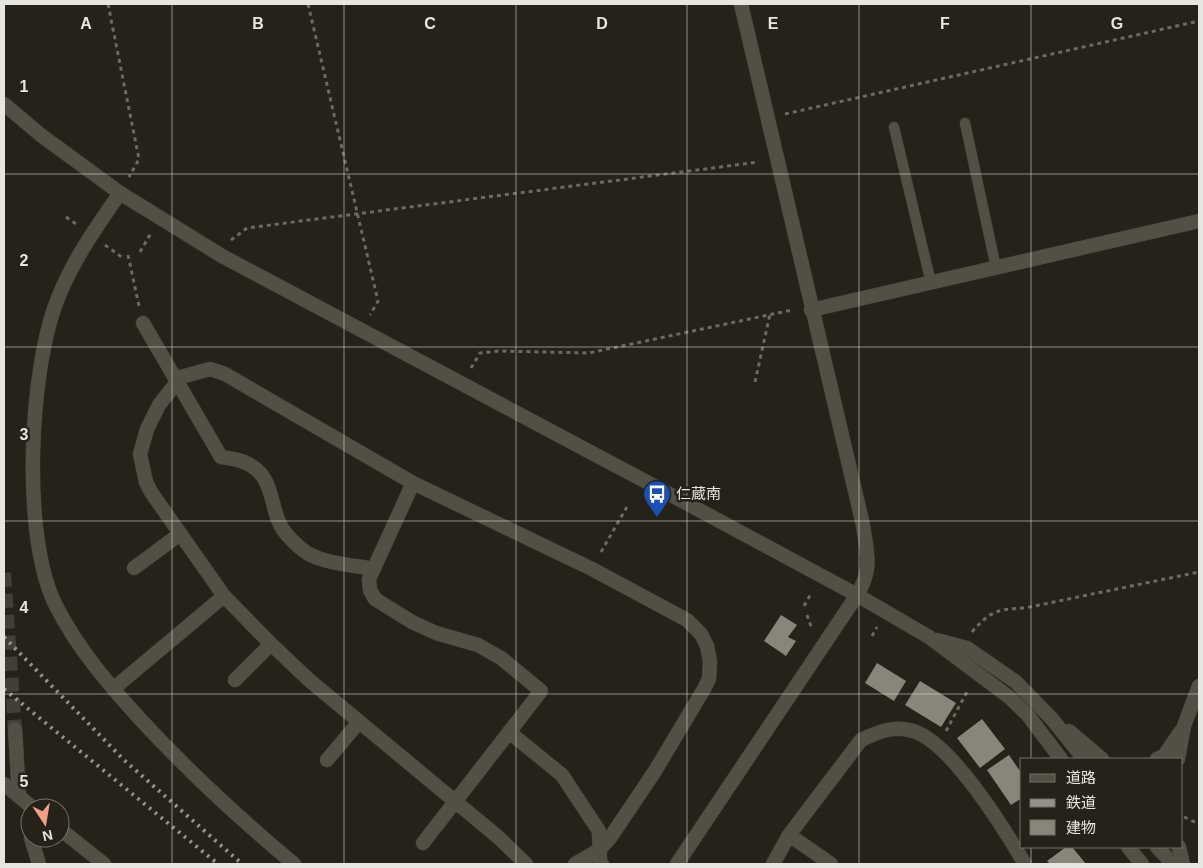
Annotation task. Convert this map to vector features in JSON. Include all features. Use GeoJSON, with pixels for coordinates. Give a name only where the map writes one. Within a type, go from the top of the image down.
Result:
{"type":"FeatureCollection","features":[{"type":"Feature","properties":{"kind":"street"},"geometry":{"type":"LineString","coordinates":[[677,864],[857,595],[865,582],[869,566],[863,525],[810,308],[778,159],[740,4]]}},
{"type":"Feature","properties":{"kind":"street"},"geometry":{"type":"LineString","coordinates":[[4,104],[42,136],[120,193],[222,256],[857,595],[929,637],[1010,697],[1027,714],[1061,758]]}},
{"type":"Feature","properties":{"kind":"street"},"geometry":{"type":"LineString","coordinates":[[120,193],[91,235],[58,299],[42,354],[35,400],[34,441],[37,540],[45,575],[56,605],[72,632],[113,689],[196,777],[294,864]]}},
{"type":"Feature","properties":{"kind":"street"},"geometry":{"type":"LineString","coordinates":[[810,308],[931,283],[1199,221]]}},
{"type":"Feature","properties":{"kind":"street"},"geometry":{"type":"LineString","coordinates":[[143,323],[221,457],[244,462],[258,472],[270,487],[279,523],[296,544],[307,553],[321,558],[374,569]]}},
{"type":"Feature","properties":{"kind":"street"},"geometry":{"type":"LineString","coordinates":[[526,864],[498,837],[308,680],[224,596],[146,482],[140,454],[159,404],[180,377],[210,370],[225,374],[413,483],[592,569],[687,620],[701,634],[710,661],[709,679],[704,689],[655,771],[599,850],[575,864]]}},
{"type":"Feature","properties":{"kind":"street"},"geometry":{"type":"LineString","coordinates":[[413,483],[369,579],[370,590],[375,599],[412,622],[436,633],[478,645],[501,658],[541,692],[423,843]]}},
{"type":"Feature","properties":{"kind":"street"},"geometry":{"type":"LineString","coordinates":[[134,568],[180,534]]}},
{"type":"Feature","properties":{"kind":"street"},"geometry":{"type":"LineString","coordinates":[[113,689],[224,596]]}},
{"type":"Feature","properties":{"kind":"street"},"geometry":{"type":"LineString","coordinates":[[929,637],[962,647],[1016,682],[1052,719],[1083,758]]}},
{"type":"Feature","properties":{"kind":"street"},"geometry":{"type":"LineString","coordinates":[[236,680],[271,644]]}},
{"type":"Feature","properties":{"kind":"street"},"geometry":{"type":"LineString","coordinates":[[1178,758],[1184,726],[1199,686]]}},
{"type":"Feature","properties":{"kind":"street"},"geometry":{"type":"LineString","coordinates":[[1052,719],[1101,758]]}},
{"type":"Feature","properties":{"kind":"street"},"geometry":{"type":"LineString","coordinates":[[327,760],[359,722]]}},
{"type":"Feature","properties":{"kind":"street"},"geometry":{"type":"LineString","coordinates":[[1159,758],[1164,756],[1184,726]]}},
{"type":"Feature","properties":{"kind":"street"},"geometry":{"type":"LineString","coordinates":[[15,729],[19,796]]}},
{"type":"Feature","properties":{"kind":"street"},"geometry":{"type":"LineString","coordinates":[[773,864],[789,835],[861,740],[878,732],[894,729],[920,733],[938,746],[986,801],[1025,864]]}},
{"type":"Feature","properties":{"kind":"street"},"geometry":{"type":"LineString","coordinates":[[509,732],[562,775],[599,831],[599,850],[602,864]]}},
{"type":"Feature","properties":{"kind":"street"},"geometry":{"type":"LineString","coordinates":[[4,784],[21,798]]}},
{"type":"Feature","properties":{"kind":"street"},"geometry":{"type":"LineString","coordinates":[[789,835],[831,864]]}},
{"type":"Feature","properties":{"kind":"street"},"geometry":{"type":"LineString","coordinates":[[70,838],[104,864]]}},
{"type":"Feature","properties":{"kind":"street"},"geometry":{"type":"LineString","coordinates":[[34,848],[39,864]]}},
{"type":"Feature","properties":{"kind":"street"},"geometry":{"type":"LineString","coordinates":[[1129,848],[1142,864]]}},
{"type":"Feature","properties":{"kind":"street"},"geometry":{"type":"LineString","coordinates":[[1158,848],[1173,864]]}},
{"type":"Feature","properties":{"kind":"street"},"geometry":{"type":"LineString","coordinates":[[1179,848],[1183,864]]}},
{"type":"Feature","properties":{"kind":"lane"},"geometry":{"type":"LineString","coordinates":[[965,123],[996,268]]}},
{"type":"Feature","properties":{"kind":"lane"},"geometry":{"type":"LineString","coordinates":[[894,127],[931,283]]}},
{"type":"Feature","properties":{"kind":"path"},"geometry":{"type":"LineString","coordinates":[[108,4],[139,159],[120,193]]}},
{"type":"Feature","properties":{"kind":"path"},"geometry":{"type":"LineString","coordinates":[[308,4],[378,301],[361,330]]}},
{"type":"Feature","properties":{"kind":"path"},"geometry":{"type":"LineString","coordinates":[[767,118],[1199,21]]}},
{"type":"Feature","properties":{"kind":"path"},"geometry":{"type":"LineString","coordinates":[[222,256],[232,239],[246,228],[778,159]]}},
{"type":"Feature","properties":{"kind":"path"},"geometry":{"type":"LineString","coordinates":[[128,255],[143,323]]}},
{"type":"Feature","properties":{"kind":"path"},"geometry":{"type":"LineString","coordinates":[[462,384],[480,353],[499,351],[589,352],[770,314],[810,308]]}},
{"type":"Feature","properties":{"kind":"path"},"geometry":{"type":"LineString","coordinates":[[755,382],[770,314]]}},
{"type":"Feature","properties":{"kind":"path"},"geometry":{"type":"LineString","coordinates":[[592,569],[628,505]]}},
{"type":"Feature","properties":{"kind":"path"},"geometry":{"type":"LineString","coordinates":[[962,647],[988,615],[1002,609],[1025,608],[1199,572]]}},
{"type":"Feature","properties":{"kind":"path"},"geometry":{"type":"LineString","coordinates":[[938,746],[970,687]]}},
{"type":"Feature","properties":{"kind":"path"},"geometry":{"type":"LineString","coordinates":[[1184,817],[1199,824]]}},
{"type":"Feature","properties":{"kind":"building"},"geometry":{"type":"Polygon","coordinates":[[[781,615],[797,625],[788,637],[796,641],[786,656],[764,641],[781,615]]]}},
{"type":"Feature","properties":{"kind":"building"},"geometry":{"type":"Polygon","coordinates":[[[877,663],[906,681],[894,701],[865,683],[877,663]]]}},
{"type":"Feature","properties":{"kind":"building"},"geometry":{"type":"Polygon","coordinates":[[[920,681],[956,703],[941,727],[905,705],[920,681]]]}},
{"type":"Feature","properties":{"kind":"building"},"geometry":{"type":"Polygon","coordinates":[[[982,719],[1005,749],[980,768],[957,738],[982,719]]]}},
{"type":"Feature","properties":{"kind":"building"},"geometry":{"type":"Polygon","coordinates":[[[1009,755],[1020,771],[1020,799],[1011,805],[987,770],[1009,755]]]}},
{"type":"Feature","properties":{"kind":"building"},"geometry":{"type":"Polygon","coordinates":[[[1065,848],[1073,848],[1086,864],[1050,864],[1047,861],[1065,848]]]}},
{"type":"Feature","properties":{"kind":"tunnel"},"geometry":{"type":"LineString","coordinates":[[4,573],[15,729]]}},
{"type":"Feature","properties":{"kind":"railway"},"geometry":{"type":"LineString","coordinates":[[4,637],[124,760],[242,864]]}},
{"type":"Feature","properties":{"kind":"railway"},"geometry":{"type":"LineString","coordinates":[[4,689],[218,864]]}},
{"type":"Feature","properties":{"kind":"place","name":"仁蔵南"},"geometry":{"type":"Point","coordinates":[657,518]}}]}
